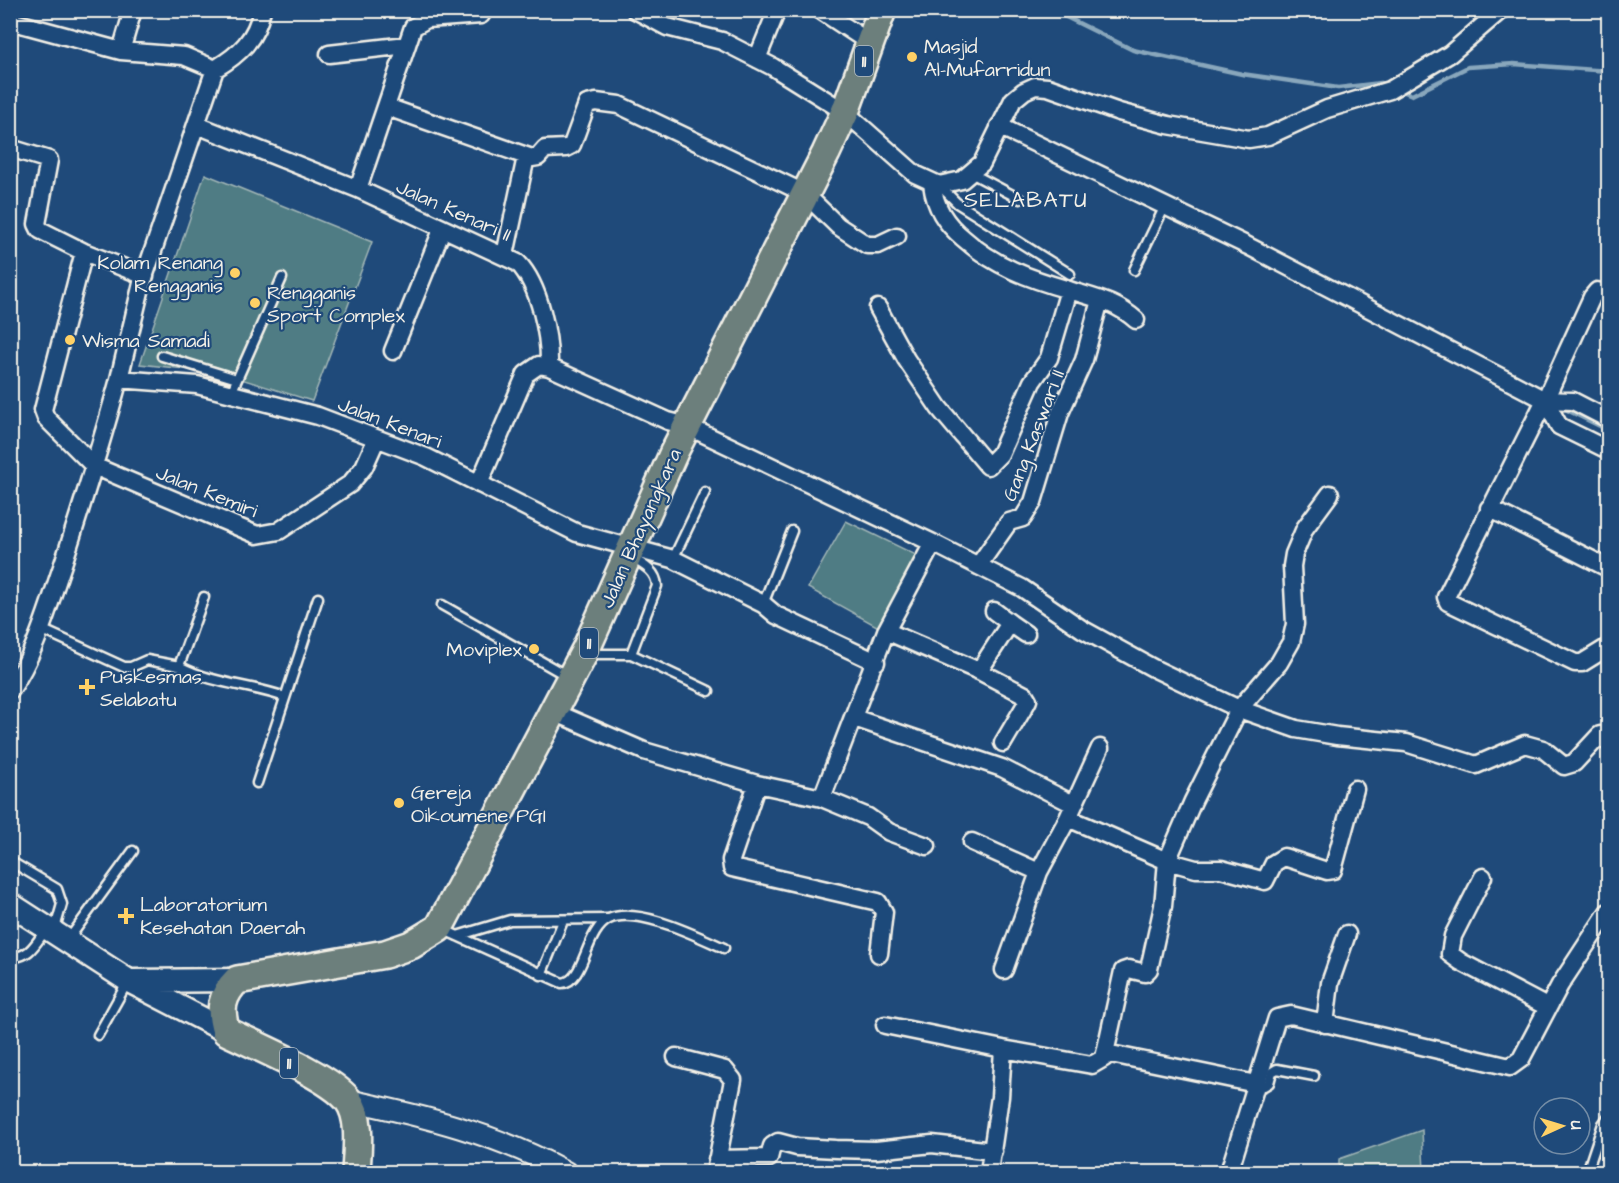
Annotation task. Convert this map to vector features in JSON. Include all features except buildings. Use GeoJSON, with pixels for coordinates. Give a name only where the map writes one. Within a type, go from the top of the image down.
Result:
{"type":"FeatureCollection","features":[{"type":"Feature","properties":{"kind":"highway","name":"Jalan Bhayangkara"},"geometry":{"type":"LineString","coordinates":[[448,932],[586,649],[687,426],[845,112],[882,10]]}},
{"type":"Feature","properties":{"kind":"highway"},"geometry":{"type":"LineString","coordinates":[[226,1031],[221,1017],[222,1002],[227,990],[237,980],[385,954],[448,932]]}},
{"type":"Feature","properties":{"kind":"highway","name":"11"},"geometry":{"type":"LineString","coordinates":[[226,1031],[313,1076],[348,1100]]}},
{"type":"Feature","properties":{"kind":"highway"},"geometry":{"type":"LineString","coordinates":[[348,1100],[355,1119],[356,1173]]}},
{"type":"Feature","properties":{"kind":"main road"},"geometry":{"type":"LineString","coordinates":[[10,904],[129,981],[226,1031]]}},
{"type":"Feature","properties":{"kind":"main road"},"geometry":{"type":"LineString","coordinates":[[129,981],[237,980]]}},
{"type":"Feature","properties":{"kind":"street"},"geometry":{"type":"LineString","coordinates":[[121,51],[133,10]]}},
{"type":"Feature","properties":{"kind":"street"},"geometry":{"type":"LineString","coordinates":[[10,691],[22,673],[41,629],[94,466],[145,276],[215,69],[244,48],[259,26],[262,10]]}},
{"type":"Feature","properties":{"kind":"street"},"geometry":{"type":"LineString","coordinates":[[757,59],[777,10]]}},
{"type":"Feature","properties":{"kind":"street"},"geometry":{"type":"LineString","coordinates":[[820,10],[870,43]]}},
{"type":"Feature","properties":{"kind":"street"},"geometry":{"type":"LineString","coordinates":[[635,11],[667,27],[722,41],[757,59],[845,112],[915,174],[936,184],[962,180],[982,163],[1013,100],[1035,86],[1048,87],[1119,112],[1168,125],[1250,139],[1268,136],[1327,109],[1399,86],[1450,54],[1501,10]]}},
{"type":"Feature","properties":{"kind":"street"},"geometry":{"type":"LineString","coordinates":[[358,189],[413,27],[420,21],[481,15]]}},
{"type":"Feature","properties":{"kind":"street"},"geometry":{"type":"LineString","coordinates":[[10,21],[121,51],[184,56],[215,69]]}},
{"type":"Feature","properties":{"kind":"street"},"geometry":{"type":"LineString","coordinates":[[329,54],[407,45]]}},
{"type":"Feature","properties":{"kind":"street"},"geometry":{"type":"LineString","coordinates":[[387,107],[526,157],[536,158],[548,148],[570,147],[585,105],[590,102],[608,102],[648,118],[804,193],[838,225],[867,245],[878,245],[897,236]]}},
{"type":"Feature","properties":{"kind":"street","name":"Jalan Kenari II"},"geometry":{"type":"LineString","coordinates":[[197,125],[358,189],[442,230],[505,255],[518,263],[528,276],[547,328],[549,367]]}},
{"type":"Feature","properties":{"kind":"street"},"geometry":{"type":"LineString","coordinates":[[999,126],[1165,206],[1545,400],[1573,401],[1608,418]]}},
{"type":"Feature","properties":{"kind":"street"},"geometry":{"type":"LineString","coordinates":[[10,148],[49,160],[37,224],[46,236],[145,276]]}},
{"type":"Feature","properties":{"kind":"street"},"geometry":{"type":"LineString","coordinates":[[505,255],[526,157]]}},
{"type":"Feature","properties":{"kind":"street"},"geometry":{"type":"LineString","coordinates":[[936,184],[936,204],[945,222],[978,253],[1014,272],[1070,282],[1100,300],[1120,307],[1136,320]]}},
{"type":"Feature","properties":{"kind":"street"},"geometry":{"type":"LineString","coordinates":[[393,351],[442,230]]}},
{"type":"Feature","properties":{"kind":"street"},"geometry":{"type":"LineString","coordinates":[[84,252],[43,410],[45,418],[94,466]]}},
{"type":"Feature","properties":{"kind":"street"},"geometry":{"type":"LineString","coordinates":[[878,308],[906,359],[939,408],[988,466],[1000,454],[1032,382],[1049,358],[1070,282]]}},
{"type":"Feature","properties":{"kind":"street"},"geometry":{"type":"LineString","coordinates":[[1608,293],[1597,291],[1592,297],[1545,400],[1448,592],[1448,602],[1575,663],[1582,663],[1608,647]]}},
{"type":"Feature","properties":{"kind":"street","name":"Gang Kaswari II"},"geometry":{"type":"LineString","coordinates":[[978,566],[1009,522],[1023,518],[1033,502],[1060,413],[1084,360],[1100,300]]}},
{"type":"Feature","properties":{"kind":"street"},"geometry":{"type":"LineString","coordinates":[[479,484],[526,374],[539,365],[549,367],[668,421],[687,426],[933,543],[1022,588],[1092,634],[1153,668],[1239,709],[1296,729],[1406,743],[1476,765],[1525,744],[1543,749],[1564,766],[1574,764],[1600,735],[1608,742]]}},
{"type":"Feature","properties":{"kind":"street","name":"Jalan Kenari"},"geometry":{"type":"LineString","coordinates":[[119,379],[234,386],[318,416],[376,440],[426,456],[577,533],[630,551],[673,559],[763,604],[776,615],[876,662]]}},
{"type":"Feature","properties":{"kind":"street"},"geometry":{"type":"LineString","coordinates":[[1545,400],[1559,426],[1608,450]]}},
{"type":"Feature","properties":{"kind":"street","name":"Jalan Kemiri"},"geometry":{"type":"LineString","coordinates":[[94,466],[257,535],[273,533],[288,526],[358,477],[376,440]]}},
{"type":"Feature","properties":{"kind":"street"},"geometry":{"type":"LineString","coordinates":[[885,1025],[1092,1065],[1099,1063],[1106,1053],[1123,971],[1129,969],[1146,973],[1149,969],[1163,906],[1167,861],[1193,801],[1239,709],[1279,663],[1291,642],[1295,624],[1292,566],[1294,554],[1305,528],[1330,494]]}},
{"type":"Feature","properties":{"kind":"street"},"geometry":{"type":"LineString","coordinates":[[1489,508],[1608,568]]}},
{"type":"Feature","properties":{"kind":"street"},"geometry":{"type":"LineString","coordinates":[[822,798],[855,718],[886,631],[933,543]]}},
{"type":"Feature","properties":{"kind":"street"},"geometry":{"type":"LineString","coordinates":[[994,611],[1026,634]]}},
{"type":"Feature","properties":{"kind":"street"},"geometry":{"type":"LineString","coordinates":[[979,672],[1010,623]]}},
{"type":"Feature","properties":{"kind":"street"},"geometry":{"type":"LineString","coordinates":[[886,631],[979,672],[1018,691],[1028,700],[1002,743]]}},
{"type":"Feature","properties":{"kind":"street"},"geometry":{"type":"LineString","coordinates":[[554,712],[644,751],[757,783],[822,798],[868,817],[889,832],[927,846]]}},
{"type":"Feature","properties":{"kind":"street"},"geometry":{"type":"LineString","coordinates":[[855,718],[1002,768],[1070,811],[1167,861],[1197,869],[1221,869],[1263,881],[1266,880],[1274,863],[1284,857],[1331,871],[1355,789]]}},
{"type":"Feature","properties":{"kind":"street"},"geometry":{"type":"LineString","coordinates":[[1004,970],[1039,872],[1100,748]]}},
{"type":"Feature","properties":{"kind":"street"},"geometry":{"type":"LineString","coordinates":[[757,783],[731,860],[732,868],[742,873],[878,902],[884,912],[879,954]]}},
{"type":"Feature","properties":{"kind":"street"},"geometry":{"type":"LineString","coordinates":[[972,842],[1039,872]]}},
{"type":"Feature","properties":{"kind":"street"},"geometry":{"type":"LineString","coordinates":[[1483,878],[1453,936],[1449,946],[1450,954],[1547,1007]]}},
{"type":"Feature","properties":{"kind":"street"},"geometry":{"type":"LineString","coordinates":[[1228,1173],[1277,1018],[1291,1015],[1409,1041],[1510,1067],[1521,1059],[1547,1007],[1608,912]]}},
{"type":"Feature","properties":{"kind":"street"},"geometry":{"type":"LineString","coordinates":[[1325,1024],[1330,983],[1347,934]]}},
{"type":"Feature","properties":{"kind":"street"},"geometry":{"type":"LineString","coordinates":[[989,1173],[1003,1049]]}},
{"type":"Feature","properties":{"kind":"street"},"geometry":{"type":"LineString","coordinates":[[1106,1053],[1256,1084]]}},
{"type":"Feature","properties":{"kind":"street"},"geometry":{"type":"LineString","coordinates":[[676,1057],[725,1070],[733,1080],[716,1166],[768,1158],[772,1146],[778,1142],[797,1147],[836,1149],[876,1150],[932,1144],[993,1151]]}},
{"type":"Feature","properties":{"kind":"street"},"geometry":{"type":"LineString","coordinates":[[348,1100],[433,1118],[478,1132],[542,1159],[566,1173]]}},
{"type":"Feature","properties":{"kind":"lane"},"geometry":{"type":"LineString","coordinates":[[971,173],[1020,199]]}},
{"type":"Feature","properties":{"kind":"lane"},"geometry":{"type":"LineString","coordinates":[[936,184],[957,203],[1070,282]]}},
{"type":"Feature","properties":{"kind":"lane"},"geometry":{"type":"LineString","coordinates":[[1134,270],[1165,206]]}},
{"type":"Feature","properties":{"kind":"lane"},"geometry":{"type":"LineString","coordinates":[[162,356],[234,386],[282,278]]}},
{"type":"Feature","properties":{"kind":"lane"},"geometry":{"type":"LineString","coordinates":[[673,559],[705,492]]}},
{"type":"Feature","properties":{"kind":"lane"},"geometry":{"type":"LineString","coordinates":[[763,604],[792,531]]}},
{"type":"Feature","properties":{"kind":"lane"},"geometry":{"type":"LineString","coordinates":[[630,551],[657,579],[657,586],[631,654]]}},
{"type":"Feature","properties":{"kind":"lane"},"geometry":{"type":"LineString","coordinates":[[179,666],[204,597]]}},
{"type":"Feature","properties":{"kind":"lane"},"geometry":{"type":"LineString","coordinates":[[257,783],[318,598]]}},
{"type":"Feature","properties":{"kind":"lane"},"geometry":{"type":"LineString","coordinates":[[442,605],[571,678]]}},
{"type":"Feature","properties":{"kind":"lane"},"geometry":{"type":"LineString","coordinates":[[41,629],[124,667],[131,667],[147,660],[179,666],[221,684],[253,687],[285,697]]}},
{"type":"Feature","properties":{"kind":"lane"},"geometry":{"type":"LineString","coordinates":[[586,649],[599,654],[631,654],[709,691]]}},
{"type":"Feature","properties":{"kind":"lane"},"geometry":{"type":"LineString","coordinates":[[10,956],[19,958],[27,954],[56,933],[133,851]]}},
{"type":"Feature","properties":{"kind":"lane"},"geometry":{"type":"LineString","coordinates":[[10,861],[57,889],[62,904],[56,933]]}},
{"type":"Feature","properties":{"kind":"lane"},"geometry":{"type":"LineString","coordinates":[[448,932],[510,920],[563,921],[608,919],[620,916],[645,919],[723,948]]}},
{"type":"Feature","properties":{"kind":"lane"},"geometry":{"type":"LineString","coordinates":[[448,932],[562,983],[573,979],[589,943],[600,925],[608,919]]}},
{"type":"Feature","properties":{"kind":"lane"},"geometry":{"type":"LineString","coordinates":[[541,975],[563,921]]}},
{"type":"Feature","properties":{"kind":"lane"},"geometry":{"type":"LineString","coordinates":[[98,1035],[129,981]]}},
{"type":"Feature","properties":{"kind":"lane"},"geometry":{"type":"LineString","coordinates":[[1256,1084],[1266,1085],[1272,1072],[1277,1069],[1314,1076]]}},
{"type":"Feature","properties":{"kind":"lane"},"geometry":{"type":"LineString","coordinates":[[1587,1173],[1603,1124],[1608,1117]]}},
{"type":"Feature","properties":{"kind":"green space","name":"Rengganis Sport Complex"},"geometry":{"type":"Polygon","coordinates":[[[205,174],[372,242],[312,401],[222,373],[140,364],[205,174]]]}},
{"type":"Feature","properties":{"kind":"green space"},"geometry":{"type":"Polygon","coordinates":[[[846,521],[916,555],[882,629],[808,588],[846,521]]]}},
{"type":"Feature","properties":{"kind":"green space"},"geometry":{"type":"Polygon","coordinates":[[[1422,1130],[1424,1172],[1339,1172],[1339,1159],[1422,1130]]]}},
{"type":"Feature","properties":{"kind":"waterway"},"geometry":{"type":"LineString","coordinates":[[1052,10],[1133,50],[1242,74],[1338,88],[1381,83],[1387,85]]}},
{"type":"Feature","properties":{"kind":"waterway"},"geometry":{"type":"LineString","coordinates":[[1400,90],[1412,95],[1468,67],[1514,64],[1608,71]]}},
{"type":"Feature","properties":{"kind":"waterway"},"geometry":{"type":"LineString","coordinates":[[1561,407],[1608,430]]}},
{"type":"Feature","properties":{"kind":"place","name":"Masjid Al-Mufarridun"},"geometry":{"type":"Point","coordinates":[912,57]}},
{"type":"Feature","properties":{"kind":"place","name":"Kolam Renang Rengganis"},"geometry":{"type":"Point","coordinates":[235,273]}},
{"type":"Feature","properties":{"kind":"place","name":"Rengganis Sport Complex"},"geometry":{"type":"Point","coordinates":[255,303]}},
{"type":"Feature","properties":{"kind":"place","name":"Wisma Samadi"},"geometry":{"type":"Point","coordinates":[70,340]}},
{"type":"Feature","properties":{"kind":"place","name":"Moviplex"},"geometry":{"type":"Point","coordinates":[534,649]}},
{"type":"Feature","properties":{"kind":"place","name":"Puskesmas Selabatu"},"geometry":{"type":"Point","coordinates":[87,687]}},
{"type":"Feature","properties":{"kind":"place","name":"Gereja Oikoumene PGI"},"geometry":{"type":"Point","coordinates":[399,803]}},
{"type":"Feature","properties":{"kind":"place","name":"Laboratorium Kesehatan Daerah"},"geometry":{"type":"Point","coordinates":[126,916]}},
{"type":"Feature","properties":{"kind":"district","name":"SELABATU"},"geometry":{"type":"Point","coordinates":[1026,199]}}]}
